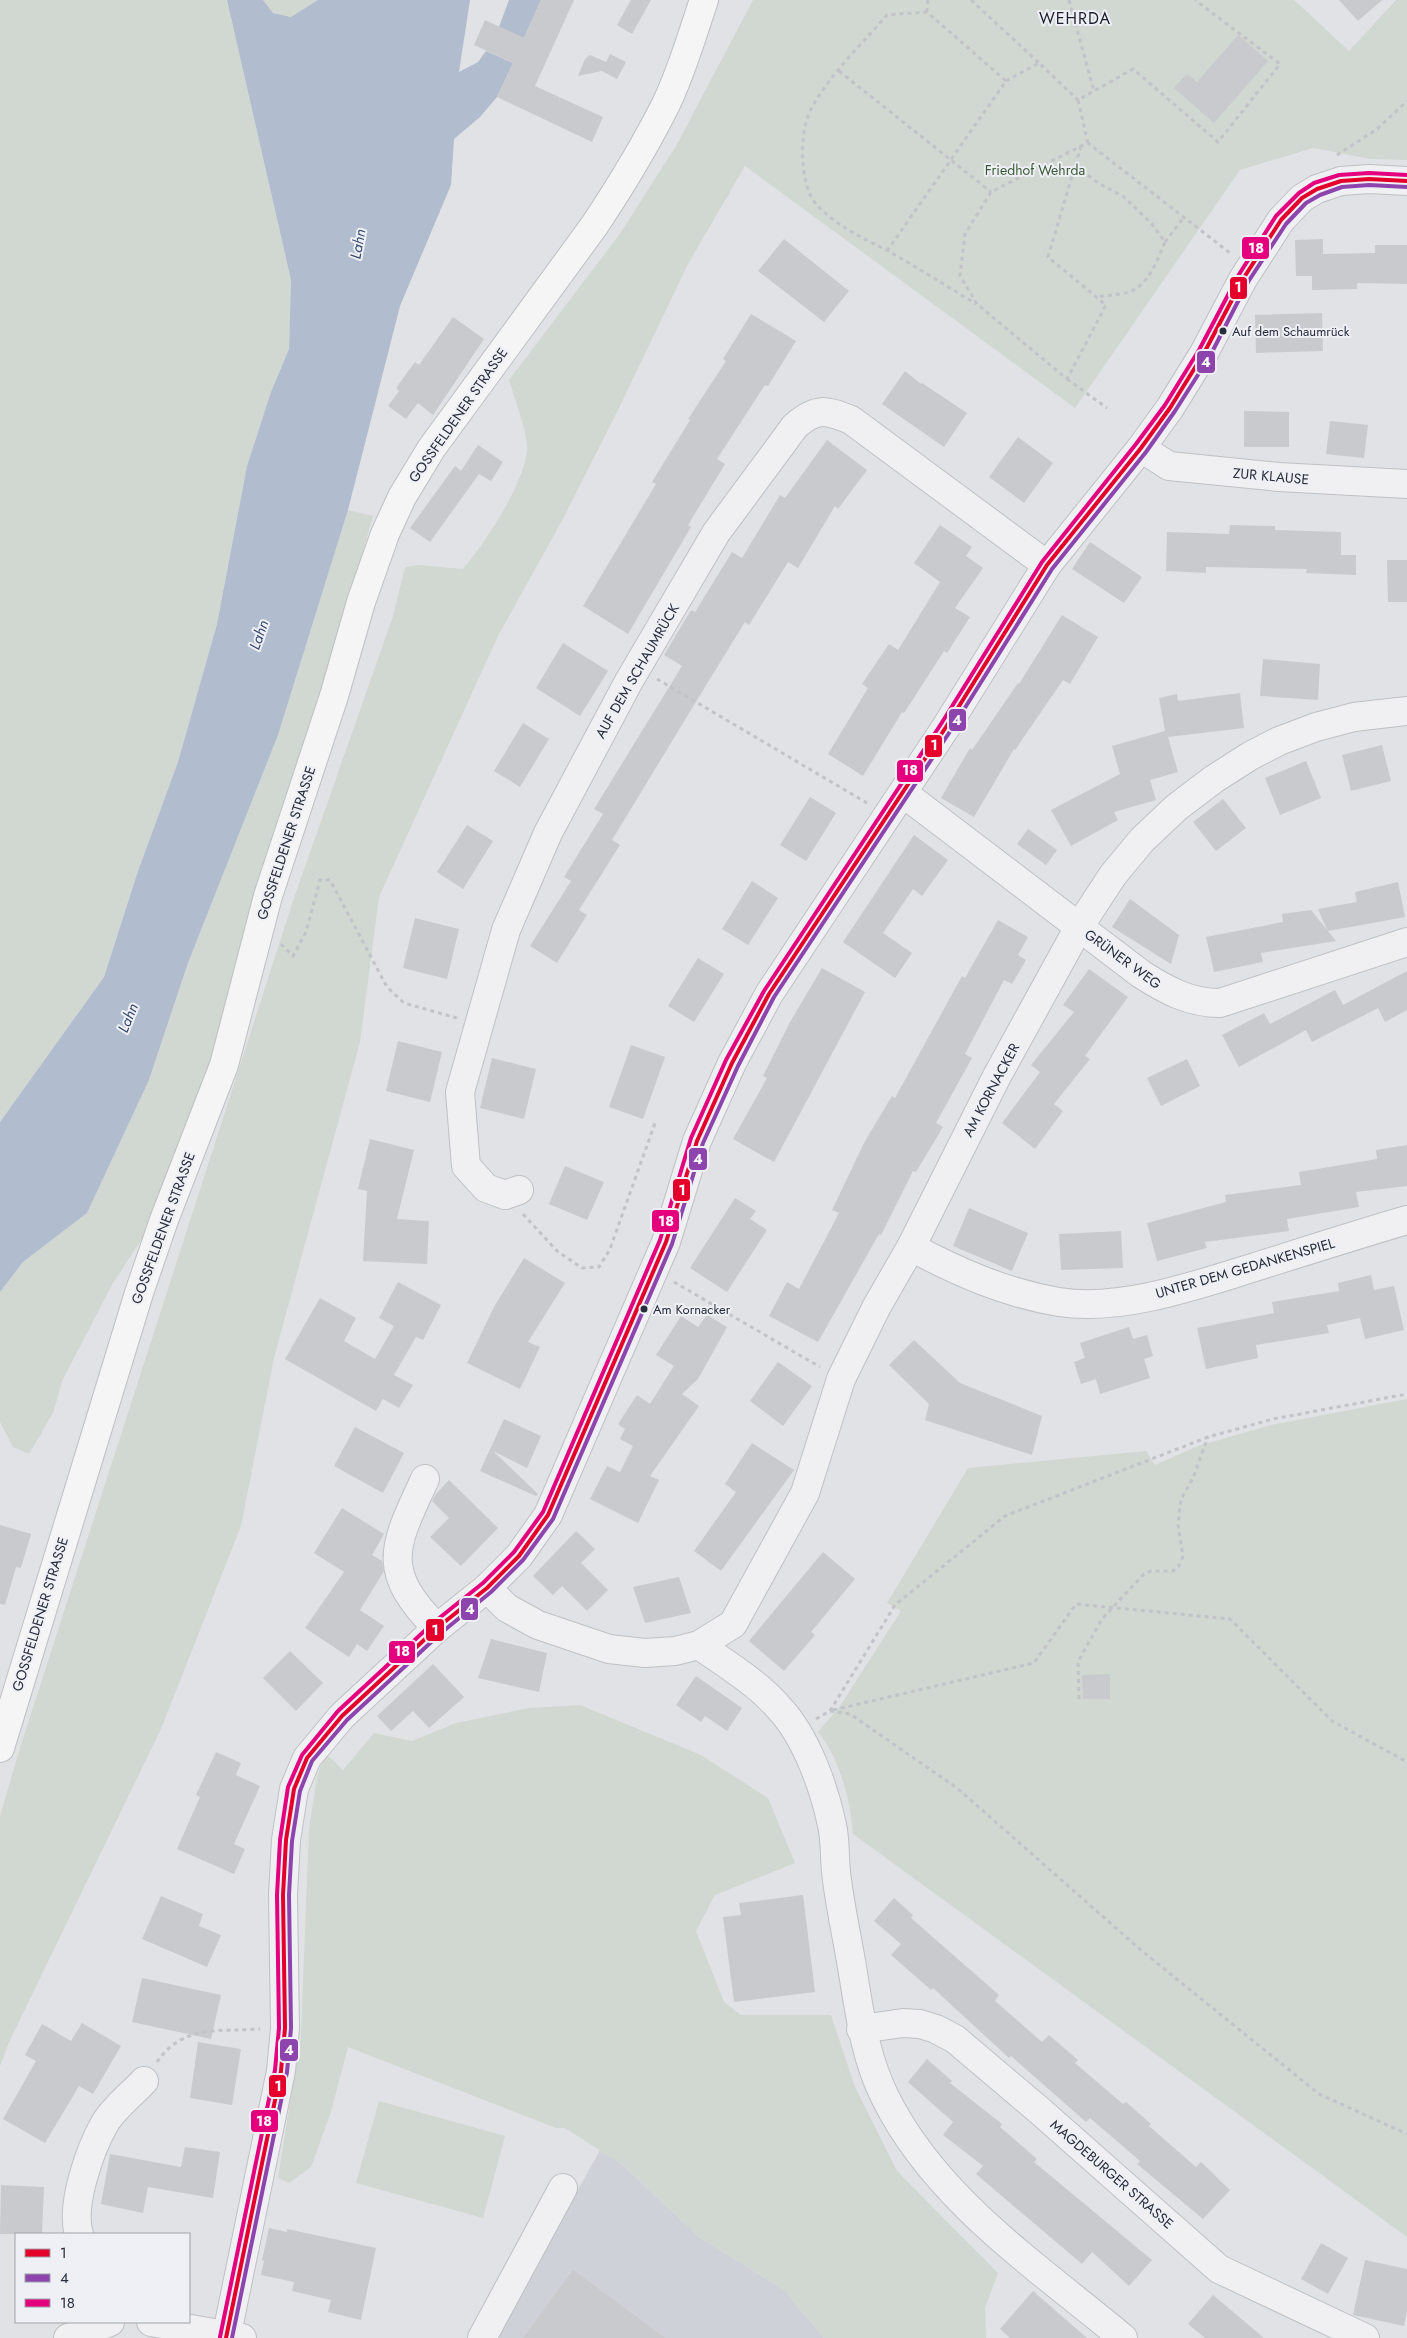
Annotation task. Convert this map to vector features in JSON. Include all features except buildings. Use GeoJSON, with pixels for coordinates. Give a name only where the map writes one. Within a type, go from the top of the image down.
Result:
{"type":"FeatureCollection","features":[{"type":"Feature","properties":{"kind":"main road","name":"GOSSFELDENER STRASSE"},"geometry":{"type":"LineString","coordinates":[[0,1748],[139,1292],[164,1220],[224,1065],[268,896],[334,696],[361,602],[385,534],[402,497],[431,449],[594,226],[619,188],[666,104],[683,63],[704,0]]}},
{"type":"Feature","properties":{"kind":"street"},"geometry":{"type":"LineString","coordinates":[[156,2323],[232,2337],[281,2071],[285,2028],[285,1864],[294,1789],[308,1758],[324,1734],[342,1716],[437,1628],[487,1588],[519,1556],[548,1515],[666,1242],[697,1141],[732,1063],[769,994],[903,793],[1047,565],[1141,448],[1190,376],[1249,269],[1281,220],[1302,198],[1317,189],[1341,181],[1369,179],[1407,180]]}},
{"type":"Feature","properties":{"kind":"street","name":"AUF DEM SCHAUMRÜCK"},"geometry":{"type":"LineString","coordinates":[[512,1192],[486,1188],[466,1166],[460,1092],[506,930],[548,833],[638,667],[716,533],[795,426],[810,414],[829,411],[851,420],[1047,565]]}},
{"type":"Feature","properties":{"kind":"street","name":"ZUR KLAUSE"},"geometry":{"type":"LineString","coordinates":[[1141,448],[1169,466],[1279,477],[1407,484]]}},
{"type":"Feature","properties":{"kind":"street","name":"AM KORNACKER"},"geometry":{"type":"LineString","coordinates":[[487,1588],[507,1608],[538,1625],[609,1648],[644,1653],[675,1651],[700,1645],[733,1624],[805,1493],[841,1379],[877,1306],[911,1247],[997,1076],[1080,927],[1113,875],[1142,840],[1177,807],[1214,779],[1279,741],[1316,727],[1354,718],[1407,711]]}},
{"type":"Feature","properties":{"kind":"street","name":"GRÜNER WEG"},"geometry":{"type":"LineString","coordinates":[[903,793],[1141,974],[1165,990],[1203,1003],[1220,1003],[1407,942]]}},
{"type":"Feature","properties":{"kind":"street","name":"UNTER DEM GEDANKENSPIEL"},"geometry":{"type":"LineString","coordinates":[[911,1247],[963,1274],[1015,1293],[1061,1302],[1107,1302],[1189,1287],[1407,1220]]}},
{"type":"Feature","properties":{"kind":"street"},"geometry":{"type":"LineString","coordinates":[[425,1478],[405,1523],[397,1555],[400,1580],[417,1608],[437,1628]]}},
{"type":"Feature","properties":{"kind":"street"},"geometry":{"type":"LineString","coordinates":[[700,1645],[756,1685],[780,1708],[796,1730],[822,1786],[833,1826],[842,1916],[862,2029],[872,2066],[884,2096],[906,2134],[931,2167],[1011,2245],[1124,2338]]}},
{"type":"Feature","properties":{"kind":"street","name":"MAGDEBURGER STRASSE"},"geometry":{"type":"LineString","coordinates":[[862,2029],[903,2023],[920,2024],[936,2029],[955,2039],[1219,2269],[1365,2338]]}},
{"type":"Feature","properties":{"kind":"street"},"geometry":{"type":"LineString","coordinates":[[79,2233],[76,2225],[79,2187],[105,2123],[144,2081]]}},
{"type":"Feature","properties":{"kind":"street"},"geometry":{"type":"LineString","coordinates":[[482,2338],[563,2188]]}},
{"type":"Feature","properties":{"kind":"street"},"geometry":{"type":"LineString","coordinates":[[68,2338],[107,2323]]}},
{"type":"Feature","properties":{"kind":"path"},"geometry":{"type":"LineString","coordinates":[[927,12],[928,0]]}},
{"type":"Feature","properties":{"kind":"path"},"geometry":{"type":"LineString","coordinates":[[971,0],[1078,100],[1088,143],[1249,269]]}},
{"type":"Feature","properties":{"kind":"path"},"geometry":{"type":"LineString","coordinates":[[1069,0],[1094,91]]}},
{"type":"Feature","properties":{"kind":"path"},"geometry":{"type":"LineString","coordinates":[[1078,100],[1134,69],[1218,142],[1280,64],[1195,0]]}},
{"type":"Feature","properties":{"kind":"path"},"geometry":{"type":"LineString","coordinates":[[1006,81],[927,12],[887,15],[839,71],[810,110],[803,138],[802,168],[815,203],[854,235],[887,251],[977,304],[1067,378],[1107,408]]}},
{"type":"Feature","properties":{"kind":"path"},"geometry":{"type":"LineString","coordinates":[[887,251],[1006,81],[1039,63]]}},
{"type":"Feature","properties":{"kind":"path"},"geometry":{"type":"LineString","coordinates":[[839,71],[952,159],[991,192]]}},
{"type":"Feature","properties":{"kind":"path"},"geometry":{"type":"LineString","coordinates":[[1334,158],[1377,129],[1407,101]]}},
{"type":"Feature","properties":{"kind":"path"},"geometry":{"type":"LineString","coordinates":[[977,304],[960,276],[965,234],[991,192],[1088,143]]}},
{"type":"Feature","properties":{"kind":"path"},"geometry":{"type":"LineString","coordinates":[[1067,378],[1106,306],[1048,257],[1082,146]]}},
{"type":"Feature","properties":{"kind":"path"},"geometry":{"type":"LineString","coordinates":[[1076,166],[1100,184],[1124,197],[1152,224],[1165,242]]}},
{"type":"Feature","properties":{"kind":"path"},"geometry":{"type":"LineString","coordinates":[[1097,298],[1129,292],[1141,285],[1158,260],[1165,242],[1184,217]]}},
{"type":"Feature","properties":{"kind":"path"},"geometry":{"type":"LineString","coordinates":[[638,667],[888,816]]}},
{"type":"Feature","properties":{"kind":"path"},"geometry":{"type":"LineString","coordinates":[[278,934],[281,944],[293,956],[306,932],[320,880],[330,880],[387,988],[404,1003],[480,1024]]}},
{"type":"Feature","properties":{"kind":"path"},"geometry":{"type":"LineString","coordinates":[[512,1192],[557,1251],[582,1268],[599,1267],[610,1249],[655,1124]]}},
{"type":"Feature","properties":{"kind":"path"},"geometry":{"type":"LineString","coordinates":[[654,1271],[841,1379]]}},
{"type":"Feature","properties":{"kind":"path"},"geometry":{"type":"LineString","coordinates":[[830,1711],[895,1605],[1005,1516],[1208,1437],[1273,1419],[1407,1394]]}},
{"type":"Feature","properties":{"kind":"path"},"geometry":{"type":"LineString","coordinates":[[1079,1698],[1078,1662],[1102,1619],[1144,1574],[1151,1571],[1173,1571],[1179,1566],[1183,1556],[1178,1525],[1181,1499],[1193,1478],[1208,1437]]}},
{"type":"Feature","properties":{"kind":"path"},"geometry":{"type":"LineString","coordinates":[[796,1730],[830,1711],[1034,1663],[1076,1604],[1230,1619],[1332,1721],[1407,1762]]}},
{"type":"Feature","properties":{"kind":"path"},"geometry":{"type":"LineString","coordinates":[[830,1711],[850,1714],[957,1788],[1142,1950],[1319,2094],[1407,2134]]}},
{"type":"Feature","properties":{"kind":"path"},"geometry":{"type":"LineString","coordinates":[[144,2081],[165,2050],[191,2033],[250,2030]]}},
{"type":"Feature","properties":{"kind":"shaded area"},"geometry":{"type":"Polygon","coordinates":[[[600,2150],[624,2166],[699,2237],[784,2290],[824,2338],[496,2338],[600,2150]]]}},
{"type":"Feature","properties":{"kind":"green space"},"geometry":{"type":"Polygon","coordinates":[[[0,0],[227,0],[291,280],[289,349],[271,392],[247,466],[217,624],[178,762],[138,871],[104,977],[0,1122],[0,0]]]}},
{"type":"Feature","properties":{"kind":"green space"},"geometry":{"type":"Polygon","coordinates":[[[263,0],[318,0],[291,17],[273,13],[263,0]]]}},
{"type":"Feature","properties":{"kind":"green space","name":"Friedhof Wehrda"},"geometry":{"type":"Polygon","coordinates":[[[753,0],[1294,0],[1349,51],[1396,0],[1407,0],[1407,160],[1370,159],[1313,148],[1240,170],[1075,408],[745,166],[688,264],[564,517],[498,636],[379,897],[360,1042],[274,1358],[241,1526],[161,1729],[9,2042],[0,2066],[0,1816],[20,1748],[293,901],[393,616],[405,567],[418,565],[463,569],[482,545],[502,513],[518,481],[527,451],[524,427],[509,380],[619,235],[676,146],[753,0]]]}},
{"type":"Feature","properties":{"kind":"green space"},"geometry":{"type":"Polygon","coordinates":[[[348,510],[373,516],[298,781],[179,1164],[159,1213],[113,1283],[63,1379],[53,1413],[29,1454],[13,1447],[0,1422],[0,1292],[23,1262],[87,1213],[149,1080],[188,963],[278,735],[348,510]]]}},
{"type":"Feature","properties":{"kind":"green space"},"geometry":{"type":"Polygon","coordinates":[[[1407,1399],[1407,2237],[853,1834],[850,1808],[843,1780],[832,1754],[818,1732],[840,1706],[901,1611],[887,1603],[968,1468],[1146,1451],[1155,1465],[1198,1446],[1271,1425],[1407,1399]]]}},
{"type":"Feature","properties":{"kind":"green space"},"geometry":{"type":"Polygon","coordinates":[[[580,1705],[701,1755],[768,1798],[795,1863],[715,1895],[696,1931],[724,2002],[741,2015],[831,2015],[855,2087],[897,2171],[998,2273],[985,2308],[986,2338],[824,2338],[784,2290],[699,2237],[624,2166],[565,2128],[556,2128],[348,2047],[331,2112],[311,2167],[289,2183],[278,2178],[301,2034],[309,1829],[317,1777],[325,1753],[343,1770],[374,1733],[412,1741],[456,1723],[529,1708],[580,1705]]]}},
{"type":"Feature","properties":{"kind":"green space"},"geometry":{"type":"Polygon","coordinates":[[[379,2101],[505,2136],[483,2218],[356,2183],[379,2101]]]}},
{"type":"Feature","properties":{"kind":"water","name":"Lahn"},"geometry":{"type":"Polygon","coordinates":[[[227,0],[263,0],[273,13],[291,17],[318,0],[470,0],[459,72],[478,62],[486,51],[513,63],[497,97],[480,117],[454,139],[451,185],[400,306],[348,510],[278,735],[188,963],[149,1080],[87,1213],[23,1262],[0,1292],[0,1122],[104,977],[138,871],[178,762],[217,624],[247,466],[271,392],[289,349],[291,280],[227,0]]]}},
{"type":"Feature","properties":{"kind":"water"},"geometry":{"type":"Polygon","coordinates":[[[509,0],[541,0],[524,38],[499,27],[509,0]]]}},
{"type":"Feature","properties":{"kind":"transit line","name":"18"},"geometry":{"type":"LineString","coordinates":[[220,2337],[275,2070],[279,2028],[277,1895],[280,1840],[288,1787],[302,1755],[338,1711],[433,1623],[483,1583],[514,1552],[543,1512],[660,1240],[691,1138],[726,1060],[764,991],[941,724],[1042,562],[1165,405],[1199,350],[1238,276],[1276,216],[1299,193],[1314,183],[1339,175],[1369,173],[1407,175]]}},
{"type":"Feature","properties":{"kind":"transit line","name":"1"},"geometry":{"type":"LineString","coordinates":[[226,2338],[281,2071],[285,2028],[283,1895],[286,1840],[294,1789],[307,1758],[342,1716],[437,1628],[487,1588],[519,1556],[548,1515],[666,1242],[697,1141],[732,1063],[769,994],[946,727],[1047,565],[1141,448],[1170,408],[1204,353],[1243,279],[1281,220],[1302,198],[1317,189],[1341,181],[1369,179],[1407,181]]}},
{"type":"Feature","properties":{"kind":"transit line","name":"4"},"geometry":{"type":"LineString","coordinates":[[232,2338],[287,2072],[291,2028],[289,1895],[292,1841],[300,1791],[312,1761],[347,1720],[441,1633],[491,1592],[523,1560],[553,1519],[672,1244],[703,1143],[738,1066],[774,997],[951,730],[1052,569],[1146,452],[1175,411],[1210,356],[1248,282],[1286,224],[1306,203],[1320,195],[1342,187],[1369,185],[1407,187]]}},
{"type":"Feature","properties":{"kind":"place","name":"Auf dem Schaumrück"},"geometry":{"type":"Point","coordinates":[1223,331]}},
{"type":"Feature","properties":{"kind":"place","name":"Am Kornacker"},"geometry":{"type":"Point","coordinates":[644,1309]}},
{"type":"Feature","properties":{"kind":"district","name":"WEHRDA"},"geometry":{"type":"Point","coordinates":[1075,18]}}]}
